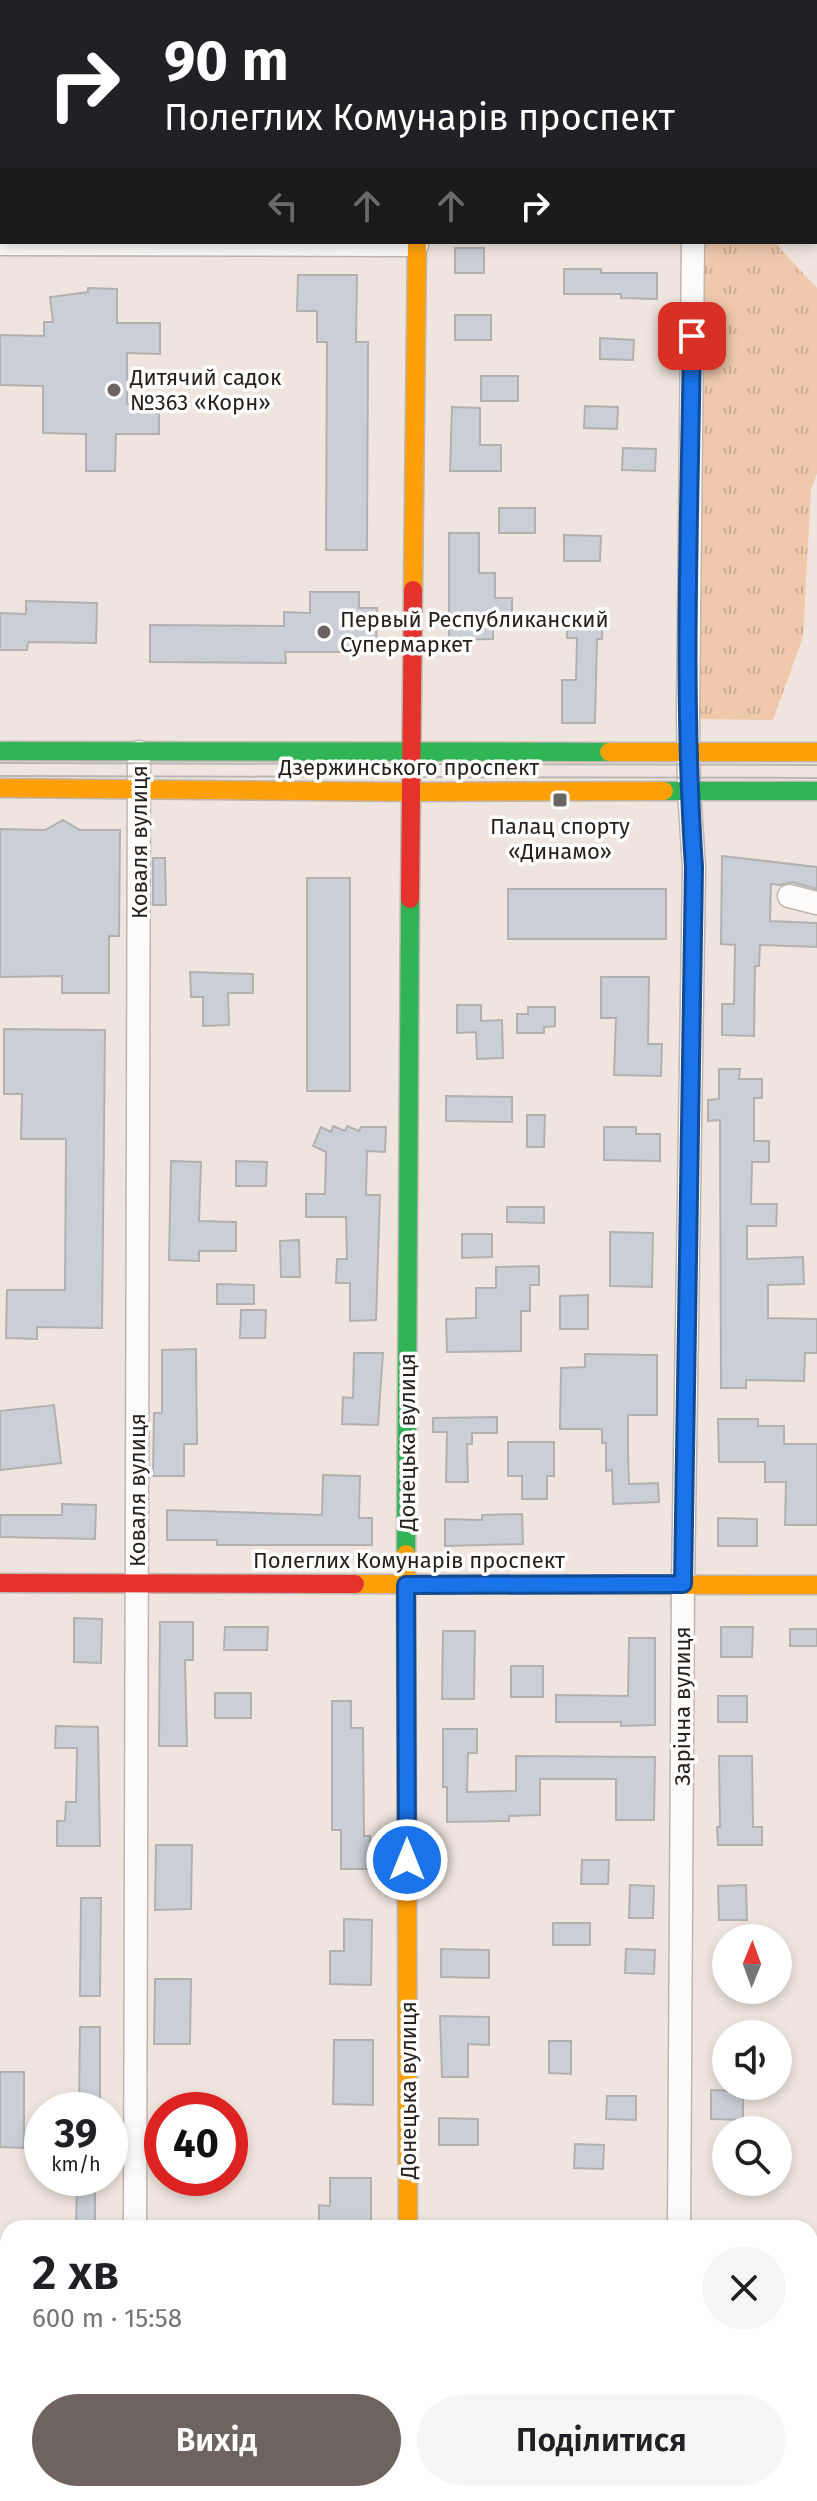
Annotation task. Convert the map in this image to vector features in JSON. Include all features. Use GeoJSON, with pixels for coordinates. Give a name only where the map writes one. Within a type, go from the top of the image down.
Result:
{"type":"FeatureCollection","features":[{"type":"Feature","properties":{"kind":"street"},"geometry":{"type":"LineString","coordinates":[[411,752],[417,244]]}},
{"type":"Feature","properties":{"kind":"street"},"geometry":{"type":"LineString","coordinates":[[689,752],[693,244]]}},
{"type":"Feature","properties":{"kind":"street","name":"Дзержинського проспект"},"geometry":{"type":"LineString","coordinates":[[0,751],[817,752]]}},
{"type":"Feature","properties":{"kind":"street","name":"Коваля вулиця"},"geometry":{"type":"LineString","coordinates":[[135,2220],[139,752]]}},
{"type":"Feature","properties":{"kind":"street","name":"Донецька вулиця"},"geometry":{"type":"LineString","coordinates":[[408,2220],[406,1585],[411,752]]}},
{"type":"Feature","properties":{"kind":"street","name":"Зарічна вулиця"},"geometry":{"type":"LineString","coordinates":[[679,2220],[683,1584],[694,867],[689,752]]}},
{"type":"Feature","properties":{"kind":"street","name":"Дзержинського проспект"},"geometry":{"type":"LineString","coordinates":[[0,788],[411,792],[817,791]]}},
{"type":"Feature","properties":{"kind":"street"},"geometry":{"type":"LineString","coordinates":[[789,896],[817,903]]}},
{"type":"Feature","properties":{"kind":"street","name":"Полеглих Комунарів проспект"},"geometry":{"type":"LineString","coordinates":[[0,1583],[817,1585]]}},
{"type":"Feature","properties":{"kind":"green space"},"geometry":{"type":"Polygon","coordinates":[[[700,244],[776,244],[817,288],[817,473],[811,490],[803,637],[773,720],[697,719],[700,244]]]}},
{"type":"Feature","properties":{"kind":"building"},"geometry":{"type":"Polygon","coordinates":[[[455,248],[484,248],[484,273],[455,273],[455,248]]]}},
{"type":"Feature","properties":{"kind":"building"},"geometry":{"type":"Polygon","coordinates":[[[564,269],[601,269],[601,273],[657,273],[657,299],[621,298],[621,294],[564,294],[564,269]]]}},
{"type":"Feature","properties":{"kind":"building"},"geometry":{"type":"Polygon","coordinates":[[[298,275],[357,275],[356,342],[368,342],[367,550],[326,550],[327,342],[317,342],[317,311],[297,311],[298,275]]]}},
{"type":"Feature","properties":{"kind":"building"},"geometry":{"type":"Polygon","coordinates":[[[88,288],[117,289],[117,323],[160,323],[160,354],[127,353],[127,404],[159,404],[159,434],[116,434],[115,471],[86,471],[86,434],[43,433],[43,386],[0,385],[0,335],[44,336],[44,322],[53,322],[50,297],[88,292],[88,288]]]}},
{"type":"Feature","properties":{"kind":"building"},"geometry":{"type":"Polygon","coordinates":[[[455,315],[491,315],[491,340],[455,340],[455,315]]]}},
{"type":"Feature","properties":{"kind":"building"},"geometry":{"type":"Polygon","coordinates":[[[600,338],[634,340],[633,360],[600,359],[600,338]]]}},
{"type":"Feature","properties":{"kind":"building"},"geometry":{"type":"Polygon","coordinates":[[[481,376],[518,376],[518,401],[481,401],[481,376]]]}},
{"type":"Feature","properties":{"kind":"building"},"geometry":{"type":"Polygon","coordinates":[[[585,406],[618,407],[617,429],[584,428],[585,406]]]}},
{"type":"Feature","properties":{"kind":"building"},"geometry":{"type":"Polygon","coordinates":[[[452,407],[480,408],[480,445],[501,445],[501,471],[450,471],[452,407]]]}},
{"type":"Feature","properties":{"kind":"building"},"geometry":{"type":"Polygon","coordinates":[[[623,448],[656,449],[655,471],[622,470],[623,448]]]}},
{"type":"Feature","properties":{"kind":"building"},"geometry":{"type":"Polygon","coordinates":[[[499,508],[535,508],[535,533],[499,533],[499,508]]]}},
{"type":"Feature","properties":{"kind":"building"},"geometry":{"type":"Polygon","coordinates":[[[449,533],[479,533],[479,573],[495,573],[495,598],[512,598],[512,619],[493,619],[493,639],[449,640],[449,533]]]}},
{"type":"Feature","properties":{"kind":"building"},"geometry":{"type":"Polygon","coordinates":[[[564,535],[601,536],[600,561],[564,561],[564,535]]]}},
{"type":"Feature","properties":{"kind":"building"},"geometry":{"type":"Polygon","coordinates":[[[310,592],[359,592],[359,608],[377,608],[376,652],[285,652],[286,663],[150,662],[150,625],[284,626],[284,612],[310,613],[310,592]]]}},
{"type":"Feature","properties":{"kind":"building"},"geometry":{"type":"Polygon","coordinates":[[[26,601],[97,603],[96,643],[28,642],[27,650],[0,650],[0,613],[26,614],[26,601]]]}},
{"type":"Feature","properties":{"kind":"building"},"geometry":{"type":"Polygon","coordinates":[[[568,615],[603,616],[602,639],[597,639],[595,723],[562,723],[562,680],[576,680],[577,638],[567,638],[568,615]]]}},
{"type":"Feature","properties":{"kind":"building"},"geometry":{"type":"Polygon","coordinates":[[[63,820],[80,830],[120,830],[119,936],[109,936],[109,993],[62,993],[62,976],[0,977],[0,829],[45,830],[63,820]]]}},
{"type":"Feature","properties":{"kind":"building"},"geometry":{"type":"Polygon","coordinates":[[[722,856],[817,867],[817,889],[792,882],[771,884],[770,921],[817,923],[817,947],[760,945],[759,966],[755,966],[754,1036],[722,1035],[722,1004],[734,1004],[735,945],[721,944],[722,856]]]}},
{"type":"Feature","properties":{"kind":"building"},"geometry":{"type":"Polygon","coordinates":[[[153,858],[165,858],[166,905],[153,905],[153,858]]]}},
{"type":"Feature","properties":{"kind":"building"},"geometry":{"type":"Polygon","coordinates":[[[307,878],[350,878],[350,1091],[307,1091],[307,878]]]}},
{"type":"Feature","properties":{"kind":"building"},"geometry":{"type":"Polygon","coordinates":[[[508,889],[666,889],[666,939],[508,939],[508,889]]]}},
{"type":"Feature","properties":{"kind":"building"},"geometry":{"type":"Polygon","coordinates":[[[190,972],[253,974],[253,993],[228,993],[229,1025],[203,1026],[203,997],[191,997],[190,972]]]}},
{"type":"Feature","properties":{"kind":"building"},"geometry":{"type":"Polygon","coordinates":[[[601,977],[649,977],[648,1044],[662,1044],[661,1076],[614,1075],[616,1018],[601,1018],[601,977]]]}},
{"type":"Feature","properties":{"kind":"building"},"geometry":{"type":"Polygon","coordinates":[[[457,1005],[481,1005],[481,1021],[502,1020],[503,1058],[477,1059],[476,1032],[457,1033],[457,1005]]]}},
{"type":"Feature","properties":{"kind":"building"},"geometry":{"type":"Polygon","coordinates":[[[528,1007],[555,1007],[555,1026],[544,1027],[544,1033],[517,1033],[517,1014],[528,1014],[528,1007]]]}},
{"type":"Feature","properties":{"kind":"building"},"geometry":{"type":"Polygon","coordinates":[[[4,1029],[105,1030],[102,1328],[37,1327],[37,1339],[6,1338],[7,1290],[65,1290],[66,1139],[21,1139],[22,1094],[4,1094],[4,1029]]]}},
{"type":"Feature","properties":{"kind":"building"},"geometry":{"type":"Polygon","coordinates":[[[719,1069],[740,1069],[739,1079],[762,1079],[762,1098],[754,1098],[754,1141],[769,1141],[769,1162],[752,1162],[751,1204],[777,1204],[776,1226],[747,1226],[747,1259],[803,1257],[804,1284],[768,1285],[768,1318],[817,1319],[817,1353],[805,1353],[804,1381],[746,1380],[746,1388],[721,1388],[720,1120],[708,1121],[708,1100],[719,1099],[719,1069]]]}},
{"type":"Feature","properties":{"kind":"building"},"geometry":{"type":"Polygon","coordinates":[[[446,1096],[512,1097],[512,1122],[446,1121],[446,1096]]]}},
{"type":"Feature","properties":{"kind":"building"},"geometry":{"type":"Polygon","coordinates":[[[527,1115],[545,1115],[544,1147],[527,1147],[527,1115]]]}},
{"type":"Feature","properties":{"kind":"building"},"geometry":{"type":"Polygon","coordinates":[[[333,1126],[345,1131],[347,1126],[359,1131],[361,1127],[386,1127],[385,1152],[367,1151],[366,1195],[380,1195],[376,1320],[350,1321],[350,1283],[336,1283],[337,1259],[347,1259],[346,1217],[306,1217],[306,1194],[325,1194],[326,1152],[313,1146],[321,1127],[331,1132],[333,1126]]]}},
{"type":"Feature","properties":{"kind":"building"},"geometry":{"type":"Polygon","coordinates":[[[604,1127],[636,1127],[636,1134],[660,1134],[660,1161],[604,1160],[604,1127]]]}},
{"type":"Feature","properties":{"kind":"building"},"geometry":{"type":"Polygon","coordinates":[[[171,1161],[201,1162],[199,1221],[236,1222],[236,1251],[199,1251],[199,1261],[169,1260],[171,1161]]]}},
{"type":"Feature","properties":{"kind":"building"},"geometry":{"type":"Polygon","coordinates":[[[236,1161],[267,1162],[266,1186],[236,1186],[236,1161]]]}},
{"type":"Feature","properties":{"kind":"building"},"geometry":{"type":"Polygon","coordinates":[[[507,1207],[544,1207],[544,1223],[507,1222],[507,1207]]]}},
{"type":"Feature","properties":{"kind":"building"},"geometry":{"type":"Polygon","coordinates":[[[610,1232],[653,1233],[652,1287],[610,1286],[610,1232]]]}},
{"type":"Feature","properties":{"kind":"building"},"geometry":{"type":"Polygon","coordinates":[[[462,1234],[492,1234],[492,1257],[462,1258],[462,1234]]]}},
{"type":"Feature","properties":{"kind":"building"},"geometry":{"type":"Polygon","coordinates":[[[299,1240],[300,1277],[281,1277],[280,1241],[299,1240]]]}},
{"type":"Feature","properties":{"kind":"building"},"geometry":{"type":"Polygon","coordinates":[[[539,1266],[539,1285],[530,1285],[530,1311],[521,1311],[521,1351],[447,1352],[446,1319],[476,1318],[476,1288],[496,1288],[496,1267],[539,1266]]]}},
{"type":"Feature","properties":{"kind":"building"},"geometry":{"type":"Polygon","coordinates":[[[217,1284],[254,1285],[254,1304],[217,1304],[217,1284]]]}},
{"type":"Feature","properties":{"kind":"building"},"geometry":{"type":"Polygon","coordinates":[[[588,1295],[588,1329],[560,1329],[560,1296],[588,1295]]]}},
{"type":"Feature","properties":{"kind":"building"},"geometry":{"type":"Polygon","coordinates":[[[241,1310],[266,1310],[265,1338],[240,1338],[241,1310]]]}},
{"type":"Feature","properties":{"kind":"building"},"geometry":{"type":"Polygon","coordinates":[[[196,1349],[197,1444],[184,1444],[184,1476],[153,1476],[154,1413],[162,1413],[162,1350],[196,1349]]]}},
{"type":"Feature","properties":{"kind":"building"},"geometry":{"type":"Polygon","coordinates":[[[354,1353],[383,1353],[378,1425],[342,1424],[343,1397],[353,1398],[354,1353]]]}},
{"type":"Feature","properties":{"kind":"building"},"geometry":{"type":"Polygon","coordinates":[[[585,1354],[657,1355],[657,1415],[628,1415],[628,1450],[629,1484],[658,1483],[659,1502],[613,1504],[612,1470],[606,1471],[606,1443],[602,1443],[602,1429],[560,1429],[561,1368],[585,1367],[585,1354]]]}},
{"type":"Feature","properties":{"kind":"building"},"geometry":{"type":"Polygon","coordinates":[[[54,1405],[61,1463],[0,1470],[0,1411],[54,1405]]]}},
{"type":"Feature","properties":{"kind":"building"},"geometry":{"type":"Polygon","coordinates":[[[497,1417],[497,1433],[472,1433],[472,1444],[467,1444],[468,1482],[446,1482],[447,1432],[433,1432],[433,1418],[497,1417]]]}},
{"type":"Feature","properties":{"kind":"building"},"geometry":{"type":"Polygon","coordinates":[[[718,1419],[758,1419],[758,1426],[784,1426],[784,1444],[817,1444],[817,1525],[785,1525],[786,1482],[765,1482],[765,1462],[719,1462],[718,1419]]]}},
{"type":"Feature","properties":{"kind":"building"},"geometry":{"type":"Polygon","coordinates":[[[508,1442],[554,1442],[554,1476],[547,1476],[547,1499],[522,1499],[522,1476],[508,1476],[508,1442]]]}},
{"type":"Feature","properties":{"kind":"building"},"geometry":{"type":"Polygon","coordinates":[[[323,1475],[360,1476],[359,1518],[372,1518],[372,1545],[217,1545],[217,1540],[167,1540],[167,1510],[322,1515],[323,1475]]]}},
{"type":"Feature","properties":{"kind":"building"},"geometry":{"type":"Polygon","coordinates":[[[62,1504],[96,1505],[95,1539],[0,1537],[0,1515],[62,1515],[62,1504]]]}},
{"type":"Feature","properties":{"kind":"building"},"geometry":{"type":"Polygon","coordinates":[[[522,1514],[523,1544],[445,1546],[445,1519],[482,1520],[482,1515],[522,1514]]]}},
{"type":"Feature","properties":{"kind":"building"},"geometry":{"type":"Polygon","coordinates":[[[718,1518],[757,1519],[757,1546],[718,1546],[718,1518]]]}},
{"type":"Feature","properties":{"kind":"building"},"geometry":{"type":"Polygon","coordinates":[[[74,1618],[102,1619],[101,1663],[74,1662],[74,1618]]]}},
{"type":"Feature","properties":{"kind":"building"},"geometry":{"type":"Polygon","coordinates":[[[160,1622],[193,1622],[193,1660],[185,1660],[187,1746],[159,1746],[160,1622]]]}},
{"type":"Feature","properties":{"kind":"building"},"geometry":{"type":"Polygon","coordinates":[[[225,1627],[268,1627],[267,1650],[224,1650],[225,1627]]]}},
{"type":"Feature","properties":{"kind":"building"},"geometry":{"type":"Polygon","coordinates":[[[721,1627],[753,1627],[752,1657],[721,1657],[721,1627]]]}},
{"type":"Feature","properties":{"kind":"building"},"geometry":{"type":"Polygon","coordinates":[[[790,1629],[817,1629],[817,1646],[790,1646],[790,1629]]]}},
{"type":"Feature","properties":{"kind":"building"},"geometry":{"type":"Polygon","coordinates":[[[443,1631],[475,1631],[474,1699],[442,1699],[443,1631]]]}},
{"type":"Feature","properties":{"kind":"building"},"geometry":{"type":"Polygon","coordinates":[[[629,1638],[655,1638],[655,1725],[556,1722],[556,1695],[628,1696],[629,1638]]]}},
{"type":"Feature","properties":{"kind":"building"},"geometry":{"type":"Polygon","coordinates":[[[511,1666],[543,1666],[543,1697],[511,1697],[511,1666]]]}},
{"type":"Feature","properties":{"kind":"building"},"geometry":{"type":"Polygon","coordinates":[[[215,1693],[251,1693],[251,1718],[215,1718],[215,1693]]]}},
{"type":"Feature","properties":{"kind":"building"},"geometry":{"type":"Polygon","coordinates":[[[718,1696],[747,1696],[747,1722],[718,1722],[718,1696]]]}},
{"type":"Feature","properties":{"kind":"building"},"geometry":{"type":"Polygon","coordinates":[[[332,1701],[351,1701],[351,1728],[363,1728],[364,1836],[370,1836],[370,1869],[341,1869],[341,1830],[332,1830],[332,1701]]]}},
{"type":"Feature","properties":{"kind":"building"},"geometry":{"type":"Polygon","coordinates":[[[56,1726],[98,1727],[100,1846],[57,1846],[57,1821],[65,1821],[66,1802],[76,1802],[77,1748],[55,1748],[56,1726]]]}},
{"type":"Feature","properties":{"kind":"building"},"geometry":{"type":"Polygon","coordinates":[[[443,1729],[477,1729],[477,1753],[468,1753],[467,1792],[516,1791],[516,1756],[655,1757],[654,1820],[616,1820],[616,1779],[540,1779],[540,1815],[509,1816],[509,1821],[447,1822],[447,1787],[443,1787],[443,1729]]]}},
{"type":"Feature","properties":{"kind":"building"},"geometry":{"type":"Polygon","coordinates":[[[719,1756],[752,1756],[753,1827],[762,1827],[762,1845],[718,1845],[719,1756]]]}},
{"type":"Feature","properties":{"kind":"building"},"geometry":{"type":"Polygon","coordinates":[[[156,1845],[192,1845],[191,1909],[155,1910],[156,1845]]]}},
{"type":"Feature","properties":{"kind":"building"},"geometry":{"type":"Polygon","coordinates":[[[582,1860],[609,1860],[608,1884],[581,1884],[582,1860]]]}},
{"type":"Feature","properties":{"kind":"building"},"geometry":{"type":"Polygon","coordinates":[[[630,1885],[654,1886],[653,1918],[629,1918],[630,1885]]]}},
{"type":"Feature","properties":{"kind":"building"},"geometry":{"type":"Polygon","coordinates":[[[746,1885],[747,1920],[719,1920],[718,1886],[746,1885]]]}},
{"type":"Feature","properties":{"kind":"building"},"geometry":{"type":"Polygon","coordinates":[[[81,1898],[101,1898],[100,1996],[80,1996],[81,1898]]]}},
{"type":"Feature","properties":{"kind":"building"},"geometry":{"type":"Polygon","coordinates":[[[344,1919],[372,1920],[371,1985],[330,1984],[330,1951],[344,1951],[344,1919]]]}},
{"type":"Feature","properties":{"kind":"building"},"geometry":{"type":"Polygon","coordinates":[[[553,1923],[590,1923],[590,1945],[553,1945],[553,1923]]]}},
{"type":"Feature","properties":{"kind":"building"},"geometry":{"type":"Polygon","coordinates":[[[441,1949],[489,1950],[489,1978],[441,1977],[441,1949]]]}},
{"type":"Feature","properties":{"kind":"building"},"geometry":{"type":"Polygon","coordinates":[[[626,1949],[655,1950],[654,1974],[625,1973],[626,1949]]]}},
{"type":"Feature","properties":{"kind":"building"},"geometry":{"type":"Polygon","coordinates":[[[155,1979],[191,1979],[190,2044],[154,2044],[155,1979]]]}},
{"type":"Feature","properties":{"kind":"building"},"geometry":{"type":"Polygon","coordinates":[[[440,2016],[489,2017],[489,2045],[468,2044],[468,2077],[442,2077],[440,2016]]]}},
{"type":"Feature","properties":{"kind":"building"},"geometry":{"type":"Polygon","coordinates":[[[80,2027],[100,2027],[100,2092],[79,2092],[80,2027]]]}},
{"type":"Feature","properties":{"kind":"building"},"geometry":{"type":"Polygon","coordinates":[[[334,2040],[373,2040],[373,2105],[333,2104],[334,2040]]]}},
{"type":"Feature","properties":{"kind":"building"},"geometry":{"type":"Polygon","coordinates":[[[549,2041],[571,2041],[571,2074],[549,2073],[549,2041]]]}},
{"type":"Feature","properties":{"kind":"building"},"geometry":{"type":"Polygon","coordinates":[[[0,2072],[24,2072],[24,2148],[0,2147],[0,2072]]]}},
{"type":"Feature","properties":{"kind":"building"},"geometry":{"type":"Polygon","coordinates":[[[711,2090],[712,2100],[743,2100],[743,2116],[712,2116],[711,2119],[711,2090]]]}},
{"type":"Feature","properties":{"kind":"building"},"geometry":{"type":"Polygon","coordinates":[[[607,2096],[636,2096],[636,2120],[606,2119],[607,2096]]]}},
{"type":"Feature","properties":{"kind":"building"},"geometry":{"type":"Polygon","coordinates":[[[439,2118],[478,2119],[478,2145],[439,2145],[439,2118]]]}},
{"type":"Feature","properties":{"kind":"building"},"geometry":{"type":"Polygon","coordinates":[[[575,2144],[604,2145],[603,2169],[574,2168],[575,2144]]]}},
{"type":"Feature","properties":{"kind":"building"},"geometry":{"type":"Polygon","coordinates":[[[330,2178],[371,2178],[371,2220],[319,2220],[319,2205],[330,2206],[330,2178]]]}},
{"type":"Feature","properties":{"kind":"building"},"geometry":{"type":"Polygon","coordinates":[[[77,2196],[95,2196],[95,2220],[76,2220],[77,2196]]]}},
{"type":"Feature","properties":{"kind":"tram line"},"geometry":{"type":"LineString","coordinates":[[0,763],[817,765]]}},
{"type":"Feature","properties":{"kind":"tram line"},"geometry":{"type":"LineString","coordinates":[[0,776],[817,778]]}},
{"type":"Feature","properties":{"kind":"traffic: fast"},"geometry":{"type":"LineString","coordinates":[[0,751],[609,752]]}},
{"type":"Feature","properties":{"kind":"traffic: fast"},"geometry":{"type":"LineString","coordinates":[[664,791],[817,791]]}},
{"type":"Feature","properties":{"kind":"traffic: fast"},"geometry":{"type":"LineString","coordinates":[[406,1554],[410,899]]}},
{"type":"Feature","properties":{"kind":"traffic: slow"},"geometry":{"type":"LineString","coordinates":[[413,590],[417,244]]}},
{"type":"Feature","properties":{"kind":"traffic: slow"},"geometry":{"type":"LineString","coordinates":[[609,752],[817,752]]}},
{"type":"Feature","properties":{"kind":"traffic: slow"},"geometry":{"type":"LineString","coordinates":[[0,788],[664,791]]}},
{"type":"Feature","properties":{"kind":"traffic: slow"},"geometry":{"type":"LineString","coordinates":[[406,1554],[408,2220]]}},
{"type":"Feature","properties":{"kind":"traffic: slow"},"geometry":{"type":"LineString","coordinates":[[355,1584],[817,1585]]}},
{"type":"Feature","properties":{"kind":"traffic: jam"},"geometry":{"type":"LineString","coordinates":[[410,899],[413,590]]}},
{"type":"Feature","properties":{"kind":"traffic: jam"},"geometry":{"type":"LineString","coordinates":[[0,1583],[355,1584]]}},
{"type":"Feature","properties":{"kind":"place","name":"Дитячий садок №363 «Корн»"},"geometry":{"type":"Point","coordinates":[114,390]}},
{"type":"Feature","properties":{"kind":"place","name":"Первый Республиканский Супермаркет"},"geometry":{"type":"Point","coordinates":[324,632]}},
{"type":"Feature","properties":{"kind":"place","name":"Палац спорту «Динамо»"},"geometry":{"type":"Point","coordinates":[560,800]}},
{"type":"Feature","properties":{"kind":"route"},"geometry":{"type":"LineString","coordinates":[[407,1860],[406,1585],[683,1584],[694,867],[688,712],[692,336]]}}]}
